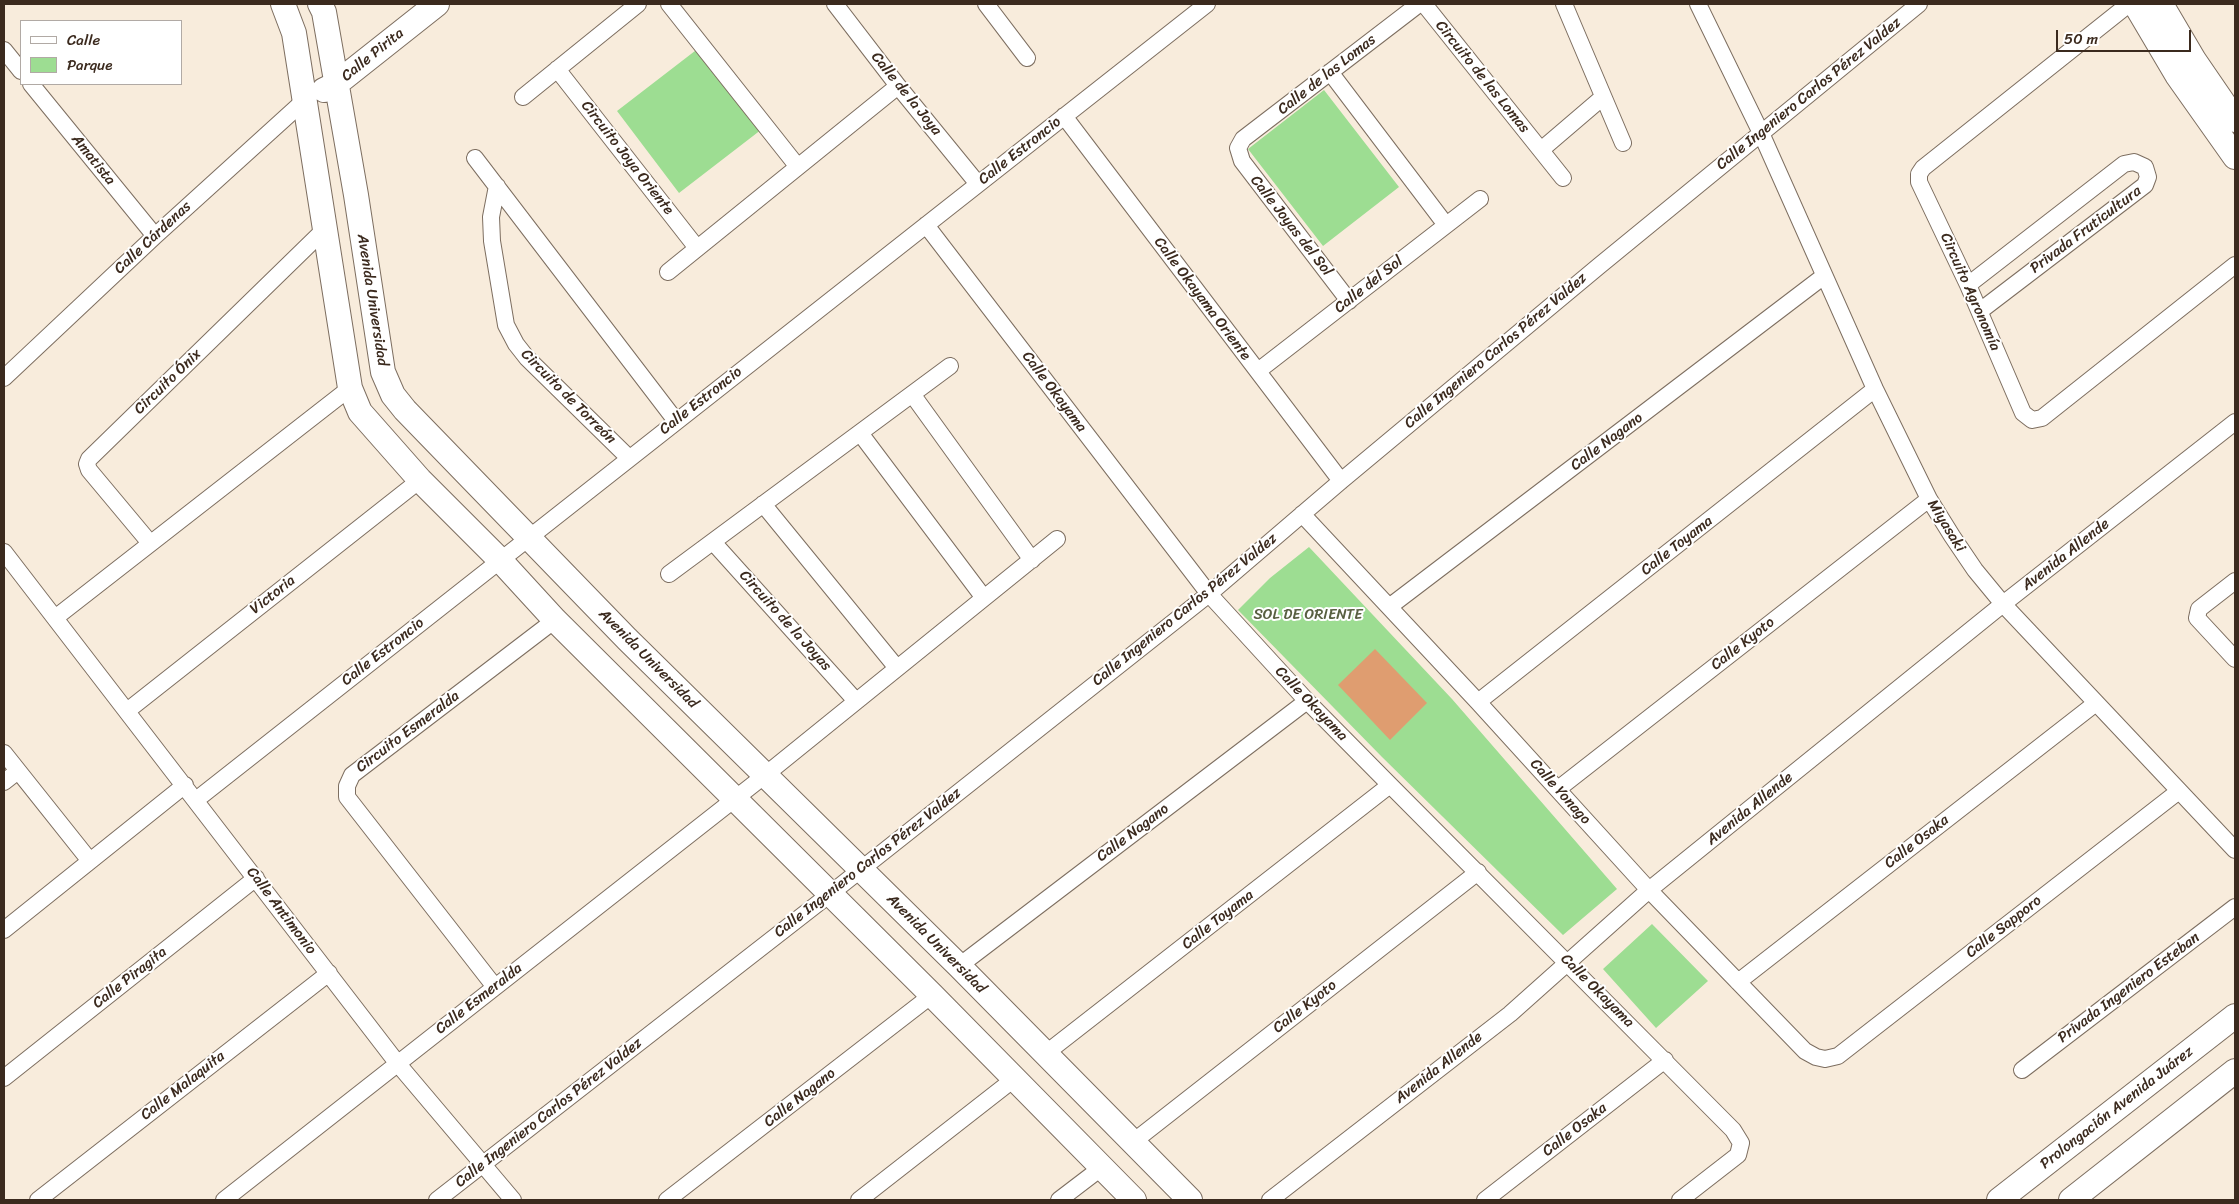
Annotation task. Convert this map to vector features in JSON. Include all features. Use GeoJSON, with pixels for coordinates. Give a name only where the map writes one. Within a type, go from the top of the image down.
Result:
{"type":"FeatureCollection","features":[{"type":"Feature","properties":{"kind":"main road"},"geometry":{"type":"LineString","coordinates":[[283,4],[294,33],[350,388],[360,412],[420,480],[500,560],[555,620],[932,995],[1134,1200]]}},
{"type":"Feature","properties":{"kind":"main road","name":"Avenida Universidad"},"geometry":{"type":"LineString","coordinates":[[320,4],[324,12],[356,194],[383,372],[393,395],[405,410],[627,639],[959,966],[1190,1200]]}},
{"type":"Feature","properties":{"kind":"main road","name":"Calle Pirita"},"geometry":{"type":"LineString","coordinates":[[305,100],[336,84],[437,4]]}},
{"type":"Feature","properties":{"kind":"main road"},"geometry":{"type":"LineString","coordinates":[[2135,4],[2177,75],[2235,157]]}},
{"type":"Feature","properties":{"kind":"main road"},"geometry":{"type":"LineString","coordinates":[[2161,4],[2194,60],[2235,120]]}},
{"type":"Feature","properties":{"kind":"main road","name":"Prolongación Avenida Juárez"},"geometry":{"type":"LineString","coordinates":[[1998,1200],[2235,1016]]}},
{"type":"Feature","properties":{"kind":"main road"},"geometry":{"type":"LineString","coordinates":[[2071,1200],[2235,1071]]}},
{"type":"Feature","properties":{"kind":"street"},"geometry":{"type":"LineString","coordinates":[[523,96],[638,4]]}},
{"type":"Feature","properties":{"kind":"street"},"geometry":{"type":"LineString","coordinates":[[669,4],[798,167]]}},
{"type":"Feature","properties":{"kind":"street","name":"Calle de la Joya"},"geometry":{"type":"LineString","coordinates":[[835,4],[898,86],[978,184]]}},
{"type":"Feature","properties":{"kind":"street","name":"Calle Estroncio"},"geometry":{"type":"LineString","coordinates":[[196,800],[1208,4]]}},
{"type":"Feature","properties":{"kind":"street","name":"Calle de las Lomas"},"geometry":{"type":"LineString","coordinates":[[1238,148],[1243,140],[1419,4]]}},
{"type":"Feature","properties":{"kind":"street","name":"Circuito de las Lomas"},"geometry":{"type":"LineString","coordinates":[[1424,4],[1563,178]]}},
{"type":"Feature","properties":{"kind":"street"},"geometry":{"type":"LineString","coordinates":[[1564,4],[1623,143]]}},
{"type":"Feature","properties":{"kind":"street","name":"Miyasaki"},"geometry":{"type":"LineString","coordinates":[[1698,4],[1760,133],[1875,389],[1929,499],[1956,543],[2004,604],[2235,850]]}},
{"type":"Feature","properties":{"kind":"street","name":"Calle Ingeniero Carlos Pérez Valdez"},"geometry":{"type":"LineString","coordinates":[[437,1200],[830,894],[1209,594],[1340,481],[1760,133],[1919,4]]}},
{"type":"Feature","properties":{"kind":"street","name":"Circuito Agronomía"},"geometry":{"type":"LineString","coordinates":[[2129,4],[1923,168],[1919,174],[1919,182],[1980,311],[2023,413],[2032,420],[2042,418],[2235,265]]}},
{"type":"Feature","properties":{"kind":"street"},"geometry":{"type":"LineString","coordinates":[[991,6],[1027,58]]}},
{"type":"Feature","properties":{"kind":"street"},"geometry":{"type":"LineString","coordinates":[[4,50],[20,70]]}},
{"type":"Feature","properties":{"kind":"street","name":"Circuito Joya Oriente"},"geometry":{"type":"LineString","coordinates":[[557,69],[697,248]]}},
{"type":"Feature","properties":{"kind":"street"},"geometry":{"type":"LineString","coordinates":[[1330,72],[1446,225]]}},
{"type":"Feature","properties":{"kind":"street","name":"Amatista"},"geometry":{"type":"LineString","coordinates":[[32,85],[155,236]]}},
{"type":"Feature","properties":{"kind":"street"},"geometry":{"type":"LineString","coordinates":[[668,272],[898,86]]}},
{"type":"Feature","properties":{"kind":"street"},"geometry":{"type":"LineString","coordinates":[[1541,150],[1604,97]]}},
{"type":"Feature","properties":{"kind":"street","name":"Calle Cárdenas"},"geometry":{"type":"LineString","coordinates":[[4,378],[155,236],[305,100]]}},
{"type":"Feature","properties":{"kind":"street","name":"Calle Okayama Oriente"},"geometry":{"type":"LineString","coordinates":[[1064,116],[1340,481]]}},
{"type":"Feature","properties":{"kind":"street","name":"Calle Joyas del Sol"},"geometry":{"type":"LineString","coordinates":[[1238,148],[1242,161],[1349,300]]}},
{"type":"Feature","properties":{"kind":"street"},"geometry":{"type":"LineString","coordinates":[[475,158],[676,421]]}},
{"type":"Feature","properties":{"kind":"street","name":"Privada Fruticultura"},"geometry":{"type":"LineString","coordinates":[[1968,285],[2124,164],[2134,162],[2145,167],[2148,176],[2145,185],[1980,311]]}},
{"type":"Feature","properties":{"kind":"street","name":"Circuito de Torreón"},"geometry":{"type":"LineString","coordinates":[[497,186],[491,217],[492,241],[506,325],[516,344],[527,358],[630,458]]}},
{"type":"Feature","properties":{"kind":"street","name":"Calle del Sol"},"geometry":{"type":"LineString","coordinates":[[1258,372],[1480,199]]}},
{"type":"Feature","properties":{"kind":"street","name":"Calle Okayama"},"geometry":{"type":"LineString","coordinates":[[926,225],[1209,594],[1307,701],[1734,1130],[1741,1143],[1738,1155],[1680,1200]]}},
{"type":"Feature","properties":{"kind":"street","name":"Circuito Ónix"},"geometry":{"type":"LineString","coordinates":[[150,543],[89,470],[87,464],[89,459],[324,230]]}},
{"type":"Feature","properties":{"kind":"street","name":"Calle Nagano"},"geometry":{"type":"LineString","coordinates":[[1389,607],[1824,276]]}},
{"type":"Feature","properties":{"kind":"street"},"geometry":{"type":"LineString","coordinates":[[670,574],[950,366]]}},
{"type":"Feature","properties":{"kind":"street"},"geometry":{"type":"LineString","coordinates":[[55,618],[350,388]]}},
{"type":"Feature","properties":{"kind":"street","name":"Calle Toyama"},"geometry":{"type":"LineString","coordinates":[[1478,702],[1875,389]]}},
{"type":"Feature","properties":{"kind":"street"},"geometry":{"type":"LineString","coordinates":[[912,394],[1032,560]]}},
{"type":"Feature","properties":{"kind":"street","name":"Avenida Allende"},"geometry":{"type":"LineString","coordinates":[[1270,1200],[1510,1014],[1649,890],[2004,604],[2235,422]]}},
{"type":"Feature","properties":{"kind":"street"},"geometry":{"type":"LineString","coordinates":[[860,433],[984,598]]}},
{"type":"Feature","properties":{"kind":"street","name":"Victoria"},"geometry":{"type":"LineString","coordinates":[[127,711],[420,480]]}},
{"type":"Feature","properties":{"kind":"street","name":"Calle Kyoto"},"geometry":{"type":"LineString","coordinates":[[1558,790],[1929,499]]}},
{"type":"Feature","properties":{"kind":"street"},"geometry":{"type":"LineString","coordinates":[[763,504],[897,668]]}},
{"type":"Feature","properties":{"kind":"street","name":"Calle Yonago"},"geometry":{"type":"LineString","coordinates":[[1302,514],[1478,702],[1649,890],[1805,1051],[1825,1059]]}},
{"type":"Feature","properties":{"kind":"street"},"geometry":{"type":"LineString","coordinates":[[735,799],[1057,539]]}},
{"type":"Feature","properties":{"kind":"street","name":"Circuito de la Joyas"},"geometry":{"type":"LineString","coordinates":[[713,542],[856,701]]}},
{"type":"Feature","properties":{"kind":"street","name":"Calle Antimonio"},"geometry":{"type":"LineString","coordinates":[[4,552],[398,1064],[513,1200]]}},
{"type":"Feature","properties":{"kind":"street"},"geometry":{"type":"LineString","coordinates":[[2235,581],[2199,609],[2197,618],[2235,659]]}},
{"type":"Feature","properties":{"kind":"street","name":"Circuito Esmeralda"},"geometry":{"type":"LineString","coordinates":[[495,987],[347,797],[347,786],[352,775],[555,620]]}},
{"type":"Feature","properties":{"kind":"street","name":"Calle Nagano"},"geometry":{"type":"LineString","coordinates":[[959,966],[1307,701]]}},
{"type":"Feature","properties":{"kind":"street","name":"Calle Osaka"},"geometry":{"type":"LineString","coordinates":[[1738,982],[2096,703]]}},
{"type":"Feature","properties":{"kind":"street"},"geometry":{"type":"LineString","coordinates":[[4,752],[90,861]]}},
{"type":"Feature","properties":{"kind":"street"},"geometry":{"type":"LineString","coordinates":[[4,782],[18,771]]}},
{"type":"Feature","properties":{"kind":"street"},"geometry":{"type":"LineString","coordinates":[[4,930],[184,785]]}},
{"type":"Feature","properties":{"kind":"street","name":"Calle Toyama"},"geometry":{"type":"LineString","coordinates":[[1045,1054],[1390,785]]}},
{"type":"Feature","properties":{"kind":"street","name":"Calle Sapporo"},"geometry":{"type":"LineString","coordinates":[[1825,1059],[1838,1056],[2180,791]]}},
{"type":"Feature","properties":{"kind":"street","name":"Calle Esmeralda"},"geometry":{"type":"LineString","coordinates":[[224,1200],[735,799]]}},
{"type":"Feature","properties":{"kind":"street","name":"Calle Kyoto"},"geometry":{"type":"LineString","coordinates":[[1133,1142],[1478,872]]}},
{"type":"Feature","properties":{"kind":"street","name":"Calle Piragita"},"geometry":{"type":"LineString","coordinates":[[4,1078],[256,878]]}},
{"type":"Feature","properties":{"kind":"street","name":"Privada Ingeniero Esteban"},"geometry":{"type":"LineString","coordinates":[[2022,1070],[2235,907]]}},
{"type":"Feature","properties":{"kind":"street","name":"Calle Malaquita"},"geometry":{"type":"LineString","coordinates":[[38,1200],[328,973]]}},
{"type":"Feature","properties":{"kind":"street","name":"Calle Nagano"},"geometry":{"type":"LineString","coordinates":[[668,1200],[932,995]]}},
{"type":"Feature","properties":{"kind":"street","name":"Calle Osaka"},"geometry":{"type":"LineString","coordinates":[[1485,1200],[1666,1060]]}},
{"type":"Feature","properties":{"kind":"street"},"geometry":{"type":"LineString","coordinates":[[859,1200],[1014,1079]]}},
{"type":"Feature","properties":{"kind":"street"},"geometry":{"type":"LineString","coordinates":[[1059,1200],[1101,1168]]}},
{"type":"Feature","properties":{"kind":"green space"},"geometry":{"type":"Polygon","coordinates":[[[704,44],[766,126],[679,193],[617,111],[704,44]]]}},
{"type":"Feature","properties":{"kind":"green space"},"geometry":{"type":"Polygon","coordinates":[[[1324,90],[1399,187],[1323,246],[1248,149],[1324,90]]]}},
{"type":"Feature","properties":{"kind":"green space","name":"SOL DE ORIENTE"},"geometry":{"type":"Polygon","coordinates":[[[1309,547],[1452,699],[1617,889],[1563,935],[1382,757],[1238,610],[1270,578],[1309,547]]]}},
{"type":"Feature","properties":{"kind":"green space"},"geometry":{"type":"Polygon","coordinates":[[[1652,924],[1708,981],[1656,1028],[1603,969],[1652,924]]]}},
{"type":"Feature","properties":{"kind":"building"},"geometry":{"type":"Polygon","coordinates":[[[1375,649],[1427,703],[1390,740],[1338,685],[1375,649]]]}}]}
